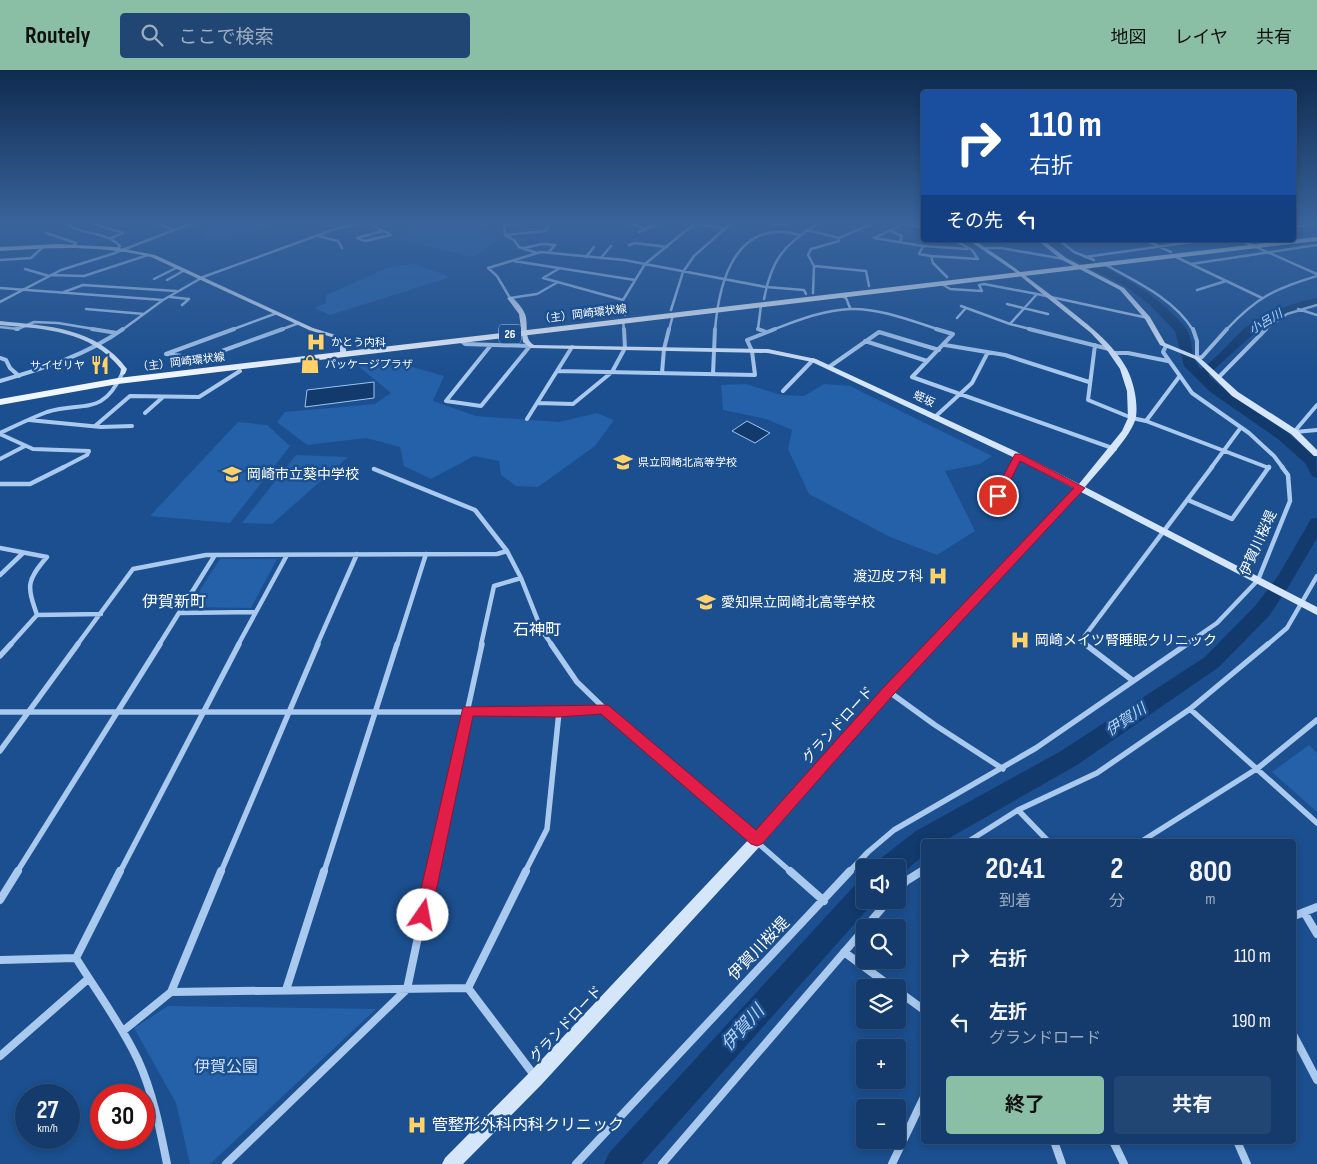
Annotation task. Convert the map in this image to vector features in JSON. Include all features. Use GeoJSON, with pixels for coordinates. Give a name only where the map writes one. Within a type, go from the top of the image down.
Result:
{"type":"FeatureCollection","features":[{"type":"Feature","properties":{"kind":"main road","name":"（主）岡崎環状線"},"geometry":{"type":"LineString","coordinates":[[763,302],[809,293],[1008,273]]}},
{"type":"Feature","properties":{"kind":"main road","name":"（主）岡崎環状線"},"geometry":{"type":"LineString","coordinates":[[0,402],[120,377],[672,312],[839,295],[945,280]]}},
{"type":"Feature","properties":{"kind":"main road","name":"（主）岡崎環状線"},"geometry":{"type":"LineString","coordinates":[[0,394],[202,364],[460,340],[524,329]]}},
{"type":"Feature","properties":{"kind":"street"},"geometry":{"type":"LineString","coordinates":[[42,273],[84,276],[93,273]]}},
{"type":"Feature","properties":{"kind":"street"},"geometry":{"type":"LineString","coordinates":[[0,302],[56,273]]}},
{"type":"Feature","properties":{"kind":"street"},"geometry":{"type":"LineString","coordinates":[[154,279],[166,273]]}},
{"type":"Feature","properties":{"kind":"street"},"geometry":{"type":"LineString","coordinates":[[168,280],[180,273]]}},
{"type":"Feature","properties":{"kind":"street"},"geometry":{"type":"LineString","coordinates":[[193,273],[299,323],[340,338],[343,350]]}},
{"type":"Feature","properties":{"kind":"street"},"geometry":{"type":"LineString","coordinates":[[0,382],[73,358],[101,345],[169,296],[214,273]]}},
{"type":"Feature","properties":{"kind":"street"},"geometry":{"type":"LineString","coordinates":[[494,273],[522,314],[525,339],[530,346]]}},
{"type":"Feature","properties":{"kind":"street"},"geometry":{"type":"LineString","coordinates":[[551,273],[543,278],[623,300]]}},
{"type":"Feature","properties":{"kind":"street"},"geometry":{"type":"LineString","coordinates":[[592,273],[635,280]]}},
{"type":"Feature","properties":{"kind":"street"},"geometry":{"type":"LineString","coordinates":[[537,403],[573,404],[612,372],[626,348],[623,300],[639,273]]}},
{"type":"Feature","properties":{"kind":"street"},"geometry":{"type":"LineString","coordinates":[[662,373],[664,349],[683,273]]}},
{"type":"Feature","properties":{"kind":"street"},"geometry":{"type":"LineString","coordinates":[[688,273],[766,287],[804,290],[809,293],[813,273]]}},
{"type":"Feature","properties":{"kind":"street"},"geometry":{"type":"LineString","coordinates":[[714,374],[718,307],[726,273]]}},
{"type":"Feature","properties":{"kind":"street"},"geometry":{"type":"LineString","coordinates":[[766,332],[758,328],[770,273]]}},
{"type":"Feature","properties":{"kind":"street"},"geometry":{"type":"LineString","coordinates":[[866,273],[869,286]]}},
{"type":"Feature","properties":{"kind":"street"},"geometry":{"type":"LineString","coordinates":[[940,273],[950,289],[982,291],[979,285],[984,284],[1148,318]]}},
{"type":"Feature","properties":{"kind":"street","name":"グランドロード"},"geometry":{"type":"LineString","coordinates":[[451,1164],[536,1078],[757,840],[888,691],[1080,488],[1115,449],[1126,432],[1132,418],[1131,391],[1123,369],[1093,332],[1019,273]]}},
{"type":"Feature","properties":{"kind":"street"},"geometry":{"type":"LineString","coordinates":[[1092,273],[1122,289],[1148,318],[1162,344],[1200,360],[1235,394],[1294,432],[1317,454]]}},
{"type":"Feature","properties":{"kind":"street"},"geometry":{"type":"LineString","coordinates":[[1119,273],[1161,298],[1186,320],[1194,331],[1199,346],[1200,360]]}},
{"type":"Feature","properties":{"kind":"street"},"geometry":{"type":"LineString","coordinates":[[1210,273],[1262,298]]}},
{"type":"Feature","properties":{"kind":"street"},"geometry":{"type":"LineString","coordinates":[[1200,360],[1240,316],[1262,298],[1275,289],[1317,275]]}},
{"type":"Feature","properties":{"kind":"street"},"geometry":{"type":"LineString","coordinates":[[1196,290],[1226,281]]}},
{"type":"Feature","properties":{"kind":"street"},"geometry":{"type":"LineString","coordinates":[[510,298],[537,294],[558,282]]}},
{"type":"Feature","properties":{"kind":"street"},"geometry":{"type":"LineString","coordinates":[[64,293],[83,285],[177,291]]}},
{"type":"Feature","properties":{"kind":"street"},"geometry":{"type":"LineString","coordinates":[[0,288],[163,300]]}},
{"type":"Feature","properties":{"kind":"street"},"geometry":{"type":"LineString","coordinates":[[1010,324],[1037,294]]}},
{"type":"Feature","properties":{"kind":"street"},"geometry":{"type":"LineString","coordinates":[[839,295],[846,298],[850,308]]}},
{"type":"Feature","properties":{"kind":"street"},"geometry":{"type":"LineString","coordinates":[[169,296],[190,299],[182,306]]}},
{"type":"Feature","properties":{"kind":"street"},"geometry":{"type":"LineString","coordinates":[[1007,304],[1048,314]]}},
{"type":"Feature","properties":{"kind":"street"},"geometry":{"type":"LineString","coordinates":[[1218,378],[1258,333],[1297,309],[1317,305]]}},
{"type":"Feature","properties":{"kind":"street"},"geometry":{"type":"LineString","coordinates":[[961,306],[1010,324],[1095,345],[1110,351],[1168,362]]}},
{"type":"Feature","properties":{"kind":"street"},"geometry":{"type":"LineString","coordinates":[[557,371],[755,375],[752,351],[747,340],[812,316],[850,308],[884,314],[953,334],[945,345],[912,377],[1115,449]]}},
{"type":"Feature","properties":{"kind":"street"},"geometry":{"type":"LineString","coordinates":[[86,309],[144,314]]}},
{"type":"Feature","properties":{"kind":"street"},"geometry":{"type":"LineString","coordinates":[[956,318],[965,309]]}},
{"type":"Feature","properties":{"kind":"street"},"geometry":{"type":"LineString","coordinates":[[1297,309],[1317,315]]}},
{"type":"Feature","properties":{"kind":"street"},"geometry":{"type":"LineString","coordinates":[[202,364],[198,358],[166,354],[277,313]]}},
{"type":"Feature","properties":{"kind":"street"},"geometry":{"type":"LineString","coordinates":[[0,327],[18,329],[34,322],[58,323],[118,333]]}},
{"type":"Feature","properties":{"kind":"street"},"geometry":{"type":"LineString","coordinates":[[0,323],[68,332],[101,345],[117,357],[124,369],[112,394],[93,405],[48,412],[0,434]]}},
{"type":"Feature","properties":{"kind":"street"},"geometry":{"type":"LineString","coordinates":[[219,352],[299,323]]}},
{"type":"Feature","properties":{"kind":"street"},"geometry":{"type":"LineString","coordinates":[[829,366],[879,332],[940,350]]}},
{"type":"Feature","properties":{"kind":"street"},"geometry":{"type":"LineString","coordinates":[[460,340],[465,344],[530,346]]}},
{"type":"Feature","properties":{"kind":"street"},"geometry":{"type":"LineString","coordinates":[[865,342],[928,362]]}},
{"type":"Feature","properties":{"kind":"street"},"geometry":{"type":"LineString","coordinates":[[491,345],[446,401],[481,406],[530,346]]}},
{"type":"Feature","properties":{"kind":"street"},"geometry":{"type":"LineString","coordinates":[[945,345],[1005,355],[1089,382]]}},
{"type":"Feature","properties":{"kind":"street"},"geometry":{"type":"LineString","coordinates":[[1095,345],[1088,400],[1132,418],[1146,421],[1270,467],[1232,519],[1188,500]]}},
{"type":"Feature","properties":{"kind":"street","name":"蛭坂"},"geometry":{"type":"LineString","coordinates":[[530,346],[778,352],[813,360],[1018,456],[1317,611]]}},
{"type":"Feature","properties":{"kind":"street","name":"伊賀川桜堤"},"geometry":{"type":"LineString","coordinates":[[576,1164],[868,852],[894,830],[982,778],[1003,768],[1217,623],[1258,580],[1290,501],[1288,475],[1274,456],[1249,433],[1192,394],[1168,362],[1163,352],[1166,346]]}},
{"type":"Feature","properties":{"kind":"street"},"geometry":{"type":"LineString","coordinates":[[527,418],[572,347]]}},
{"type":"Feature","properties":{"kind":"street"},"geometry":{"type":"LineString","coordinates":[[936,416],[972,383],[988,352]]}},
{"type":"Feature","properties":{"kind":"street"},"geometry":{"type":"LineString","coordinates":[[0,358],[6,360],[10,368],[19,376]]}},
{"type":"Feature","properties":{"kind":"street"},"geometry":{"type":"LineString","coordinates":[[784,391],[813,360]]}},
{"type":"Feature","properties":{"kind":"street"},"geometry":{"type":"LineString","coordinates":[[95,426],[130,396],[200,398],[240,370]]}},
{"type":"Feature","properties":{"kind":"street"},"geometry":{"type":"LineString","coordinates":[[1146,421],[1179,377]]}},
{"type":"Feature","properties":{"kind":"street"},"geometry":{"type":"LineString","coordinates":[[145,413],[163,397]]}},
{"type":"Feature","properties":{"kind":"street"},"geometry":{"type":"LineString","coordinates":[[1294,432],[1317,406]]}},
{"type":"Feature","properties":{"kind":"street"},"geometry":{"type":"LineString","coordinates":[[29,420],[95,426],[132,426]]}},
{"type":"Feature","properties":{"kind":"street"},"geometry":{"type":"LineString","coordinates":[[1132,680],[1081,641],[1239,430]]}},
{"type":"Feature","properties":{"kind":"street"},"geometry":{"type":"LineString","coordinates":[[1294,432],[1317,430]]}},
{"type":"Feature","properties":{"kind":"street"},"geometry":{"type":"LineString","coordinates":[[0,434],[33,450],[81,449],[90,451],[87,455],[30,484],[0,484]]}},
{"type":"Feature","properties":{"kind":"street"},"geometry":{"type":"LineString","coordinates":[[0,459],[25,446]]}},
{"type":"Feature","properties":{"kind":"street"},"geometry":{"type":"LineString","coordinates":[[998,496],[1018,456]]}},
{"type":"Feature","properties":{"kind":"street"},"geometry":{"type":"LineString","coordinates":[[374,469],[475,510],[507,551],[521,578],[542,631],[577,682],[604,708],[757,840],[824,901]]}},
{"type":"Feature","properties":{"kind":"street"},"geometry":{"type":"LineString","coordinates":[[0,548],[47,557],[29,576],[27,584],[37,615]]}},
{"type":"Feature","properties":{"kind":"street"},"geometry":{"type":"LineString","coordinates":[[0,751],[133,569],[215,555],[497,554],[507,551]]}},
{"type":"Feature","properties":{"kind":"street"},"geometry":{"type":"LineString","coordinates":[[0,575],[24,553]]}},
{"type":"Feature","properties":{"kind":"street"},"geometry":{"type":"LineString","coordinates":[[123,1031],[171,992],[288,711],[357,554]]}},
{"type":"Feature","properties":{"kind":"street"},"geometry":{"type":"LineString","coordinates":[[286,990],[426,554]]}},
{"type":"Feature","properties":{"kind":"street"},"geometry":{"type":"LineString","coordinates":[[0,900],[215,555]]}},
{"type":"Feature","properties":{"kind":"street"},"geometry":{"type":"LineString","coordinates":[[76,958],[202,712],[287,555]]}},
{"type":"Feature","properties":{"kind":"street"},"geometry":{"type":"LineString","coordinates":[[972,839],[1018,810],[1096,773],[1190,710],[1287,628],[1303,604],[1317,576]]}},
{"type":"Feature","properties":{"kind":"street"},"geometry":{"type":"LineString","coordinates":[[226,1164],[407,989],[494,586],[521,578]]}},
{"type":"Feature","properties":{"kind":"street"},"geometry":{"type":"LineString","coordinates":[[179,613],[256,612]]}},
{"type":"Feature","properties":{"kind":"street"},"geometry":{"type":"LineString","coordinates":[[0,656],[37,615],[101,614]]}},
{"type":"Feature","properties":{"kind":"street"},"geometry":{"type":"LineString","coordinates":[[888,691],[936,725],[1003,768]]}},
{"type":"Feature","properties":{"kind":"street"},"geometry":{"type":"LineString","coordinates":[[0,712],[559,712],[604,708]]}},
{"type":"Feature","properties":{"kind":"street"},"geometry":{"type":"LineString","coordinates":[[1190,710],[1258,768],[1317,823]]}},
{"type":"Feature","properties":{"kind":"street"},"geometry":{"type":"LineString","coordinates":[[468,988],[547,829],[559,712]]}},
{"type":"Feature","properties":{"kind":"street"},"geometry":{"type":"LineString","coordinates":[[1145,839],[1258,768],[1317,720]]}},
{"type":"Feature","properties":{"kind":"street"},"geometry":{"type":"LineString","coordinates":[[1018,810],[1046,839]]}},
{"type":"Feature","properties":{"kind":"street"},"geometry":{"type":"LineString","coordinates":[[906,881],[921,872]]}},
{"type":"Feature","properties":{"kind":"street"},"geometry":{"type":"LineString","coordinates":[[1296,915],[1317,906]]}},
{"type":"Feature","properties":{"kind":"street"},"geometry":{"type":"LineString","coordinates":[[873,919],[882,909]]}},
{"type":"Feature","properties":{"kind":"street"},"geometry":{"type":"LineString","coordinates":[[1304,912],[1317,934]]}},
{"type":"Feature","properties":{"kind":"street"},"geometry":{"type":"LineString","coordinates":[[662,1164],[856,938]]}},
{"type":"Feature","properties":{"kind":"street"},"geometry":{"type":"LineString","coordinates":[[844,952],[881,979]]}},
{"type":"Feature","properties":{"kind":"street"},"geometry":{"type":"LineString","coordinates":[[0,960],[76,958]]}},
{"type":"Feature","properties":{"kind":"street"},"geometry":{"type":"LineString","coordinates":[[76,958],[123,1031],[139,1062],[162,1135],[167,1164]]}},
{"type":"Feature","properties":{"kind":"street"},"geometry":{"type":"LineString","coordinates":[[0,1056],[88,978]]}},
{"type":"Feature","properties":{"kind":"street"},"geometry":{"type":"LineString","coordinates":[[171,992],[468,988]]}},
{"type":"Feature","properties":{"kind":"street"},"geometry":{"type":"LineString","coordinates":[[468,988],[536,1078]]}},
{"type":"Feature","properties":{"kind":"street"},"geometry":{"type":"LineString","coordinates":[[906,997],[921,1008]]}},
{"type":"Feature","properties":{"kind":"street"},"geometry":{"type":"LineString","coordinates":[[1296,1040],[1317,1080]]}},
{"type":"Feature","properties":{"kind":"street"},"geometry":{"type":"LineString","coordinates":[[892,1164],[921,1103]]}},
{"type":"Feature","properties":{"kind":"street"},"geometry":{"type":"LineString","coordinates":[[1055,1144],[1062,1164]]}},
{"type":"Feature","properties":{"kind":"street"},"geometry":{"type":"LineString","coordinates":[[1114,1144],[1124,1164]]}},
{"type":"Feature","properties":{"kind":"street"},"geometry":{"type":"LineString","coordinates":[[1238,1144],[1247,1164]]}},
{"type":"Feature","properties":{"kind":"green space"},"geometry":{"type":"Polygon","coordinates":[[[376,273],[440,273],[448,278],[330,315],[314,308],[326,303],[326,295],[376,273]]]}},
{"type":"Feature","properties":{"kind":"green space"},"geometry":{"type":"Polygon","coordinates":[[[395,362],[444,376],[433,401],[476,416],[559,422],[597,413],[614,420],[595,446],[538,487],[516,486],[501,475],[499,461],[474,456],[431,479],[404,466],[400,447],[366,438],[307,445],[277,422],[285,412],[375,404],[391,393],[358,366],[395,362]]]}},
{"type":"Feature","properties":{"kind":"green space"},"geometry":{"type":"Polygon","coordinates":[[[746,384],[781,395],[804,396],[824,384],[850,386],[992,456],[980,464],[945,471],[975,531],[937,555],[890,537],[809,494],[788,449],[792,430],[766,419],[723,410],[721,385],[746,384]]]}},
{"type":"Feature","properties":{"kind":"green space"},"geometry":{"type":"Polygon","coordinates":[[[238,422],[267,425],[290,446],[230,523],[150,516],[238,422]]]}},
{"type":"Feature","properties":{"kind":"green space"},"geometry":{"type":"Polygon","coordinates":[[[296,455],[348,457],[272,524],[242,523],[296,455]]]}},
{"type":"Feature","properties":{"kind":"green space"},"geometry":{"type":"Polygon","coordinates":[[[220,559],[277,559],[251,608],[189,607],[220,559]]]}},
{"type":"Feature","properties":{"kind":"green space"},"geometry":{"type":"Polygon","coordinates":[[[1309,745],[1317,753],[1317,812],[1272,772],[1309,745]]]}},
{"type":"Feature","properties":{"kind":"green space","name":"伊賀公園"},"geometry":{"type":"Polygon","coordinates":[[[168,1006],[376,1009],[210,1164],[190,1164],[176,1103],[134,1028],[168,1006]]]}},
{"type":"Feature","properties":{"kind":"shaded area"},"geometry":{"type":"Polygon","coordinates":[[[374,382],[374,398],[305,407],[307,390],[374,382]]]}},
{"type":"Feature","properties":{"kind":"shaded area"},"geometry":{"type":"Polygon","coordinates":[[[747,421],[770,433],[755,443],[732,431],[747,421]]]}},
{"type":"Feature","properties":{"kind":"waterway","name":"伊賀川"},"geometry":{"type":"LineString","coordinates":[[1107,273],[1129,284],[1153,302],[1181,330],[1188,363],[1200,375]]}},
{"type":"Feature","properties":{"kind":"waterway","name":"小呂川"},"geometry":{"type":"LineString","coordinates":[[1200,375],[1214,366],[1256,326],[1272,316],[1291,308],[1317,301]]}},
{"type":"Feature","properties":{"kind":"waterway","name":"伊賀川"},"geometry":{"type":"LineString","coordinates":[[1200,375],[1214,388],[1283,436],[1311,461],[1317,473]]}},
{"type":"Feature","properties":{"kind":"waterway","name":"伊賀川"},"geometry":{"type":"LineString","coordinates":[[925,839],[1069,758],[1212,662],[1262,611],[1284,580],[1317,523]]}},
{"type":"Feature","properties":{"kind":"waterway","name":"伊賀川"},"geometry":{"type":"LineString","coordinates":[[900,859],[921,842]]}},
{"type":"Feature","properties":{"kind":"waterway","name":"伊賀川"},"geometry":{"type":"LineString","coordinates":[[620,1164],[856,903]]}},
{"type":"Feature","properties":{"kind":"place","name":"かとう内科"},"geometry":{"type":"Point","coordinates":[316,342]}},
{"type":"Feature","properties":{"kind":"place","name":"パッケージプラザ"},"geometry":{"type":"Point","coordinates":[310,364]}},
{"type":"Feature","properties":{"kind":"place","name":"サイゼリヤ"},"geometry":{"type":"Point","coordinates":[100,365]}},
{"type":"Feature","properties":{"kind":"place","name":"県立岡崎北高等学校"},"geometry":{"type":"Point","coordinates":[623,462]}},
{"type":"Feature","properties":{"kind":"place","name":"岡崎市立葵中学校"},"geometry":{"type":"Point","coordinates":[232,474]}},
{"type":"Feature","properties":{"kind":"place","name":"渡辺皮フ科"},"geometry":{"type":"Point","coordinates":[938,576]}},
{"type":"Feature","properties":{"kind":"place","name":"愛知県立岡崎北高等学校"},"geometry":{"type":"Point","coordinates":[706,602]}},
{"type":"Feature","properties":{"kind":"place","name":"岡崎メイツ腎睡眠クリニック"},"geometry":{"type":"Point","coordinates":[1020,640]}},
{"type":"Feature","properties":{"kind":"place","name":"管整形外科内科クリニック"},"geometry":{"type":"Point","coordinates":[417,1125]}},
{"type":"Feature","properties":{"kind":"district","name":"伊賀新町"},"geometry":{"type":"Point","coordinates":[174,602]}},
{"type":"Feature","properties":{"kind":"district","name":"石神町"},"geometry":{"type":"Point","coordinates":[537,630]}},
{"type":"Feature","properties":{"kind":"route"},"geometry":{"type":"LineString","coordinates":[[423,915],[468,711],[559,712],[604,708],[757,840],[888,691],[1080,488],[1018,456],[998,496]]}}]}
